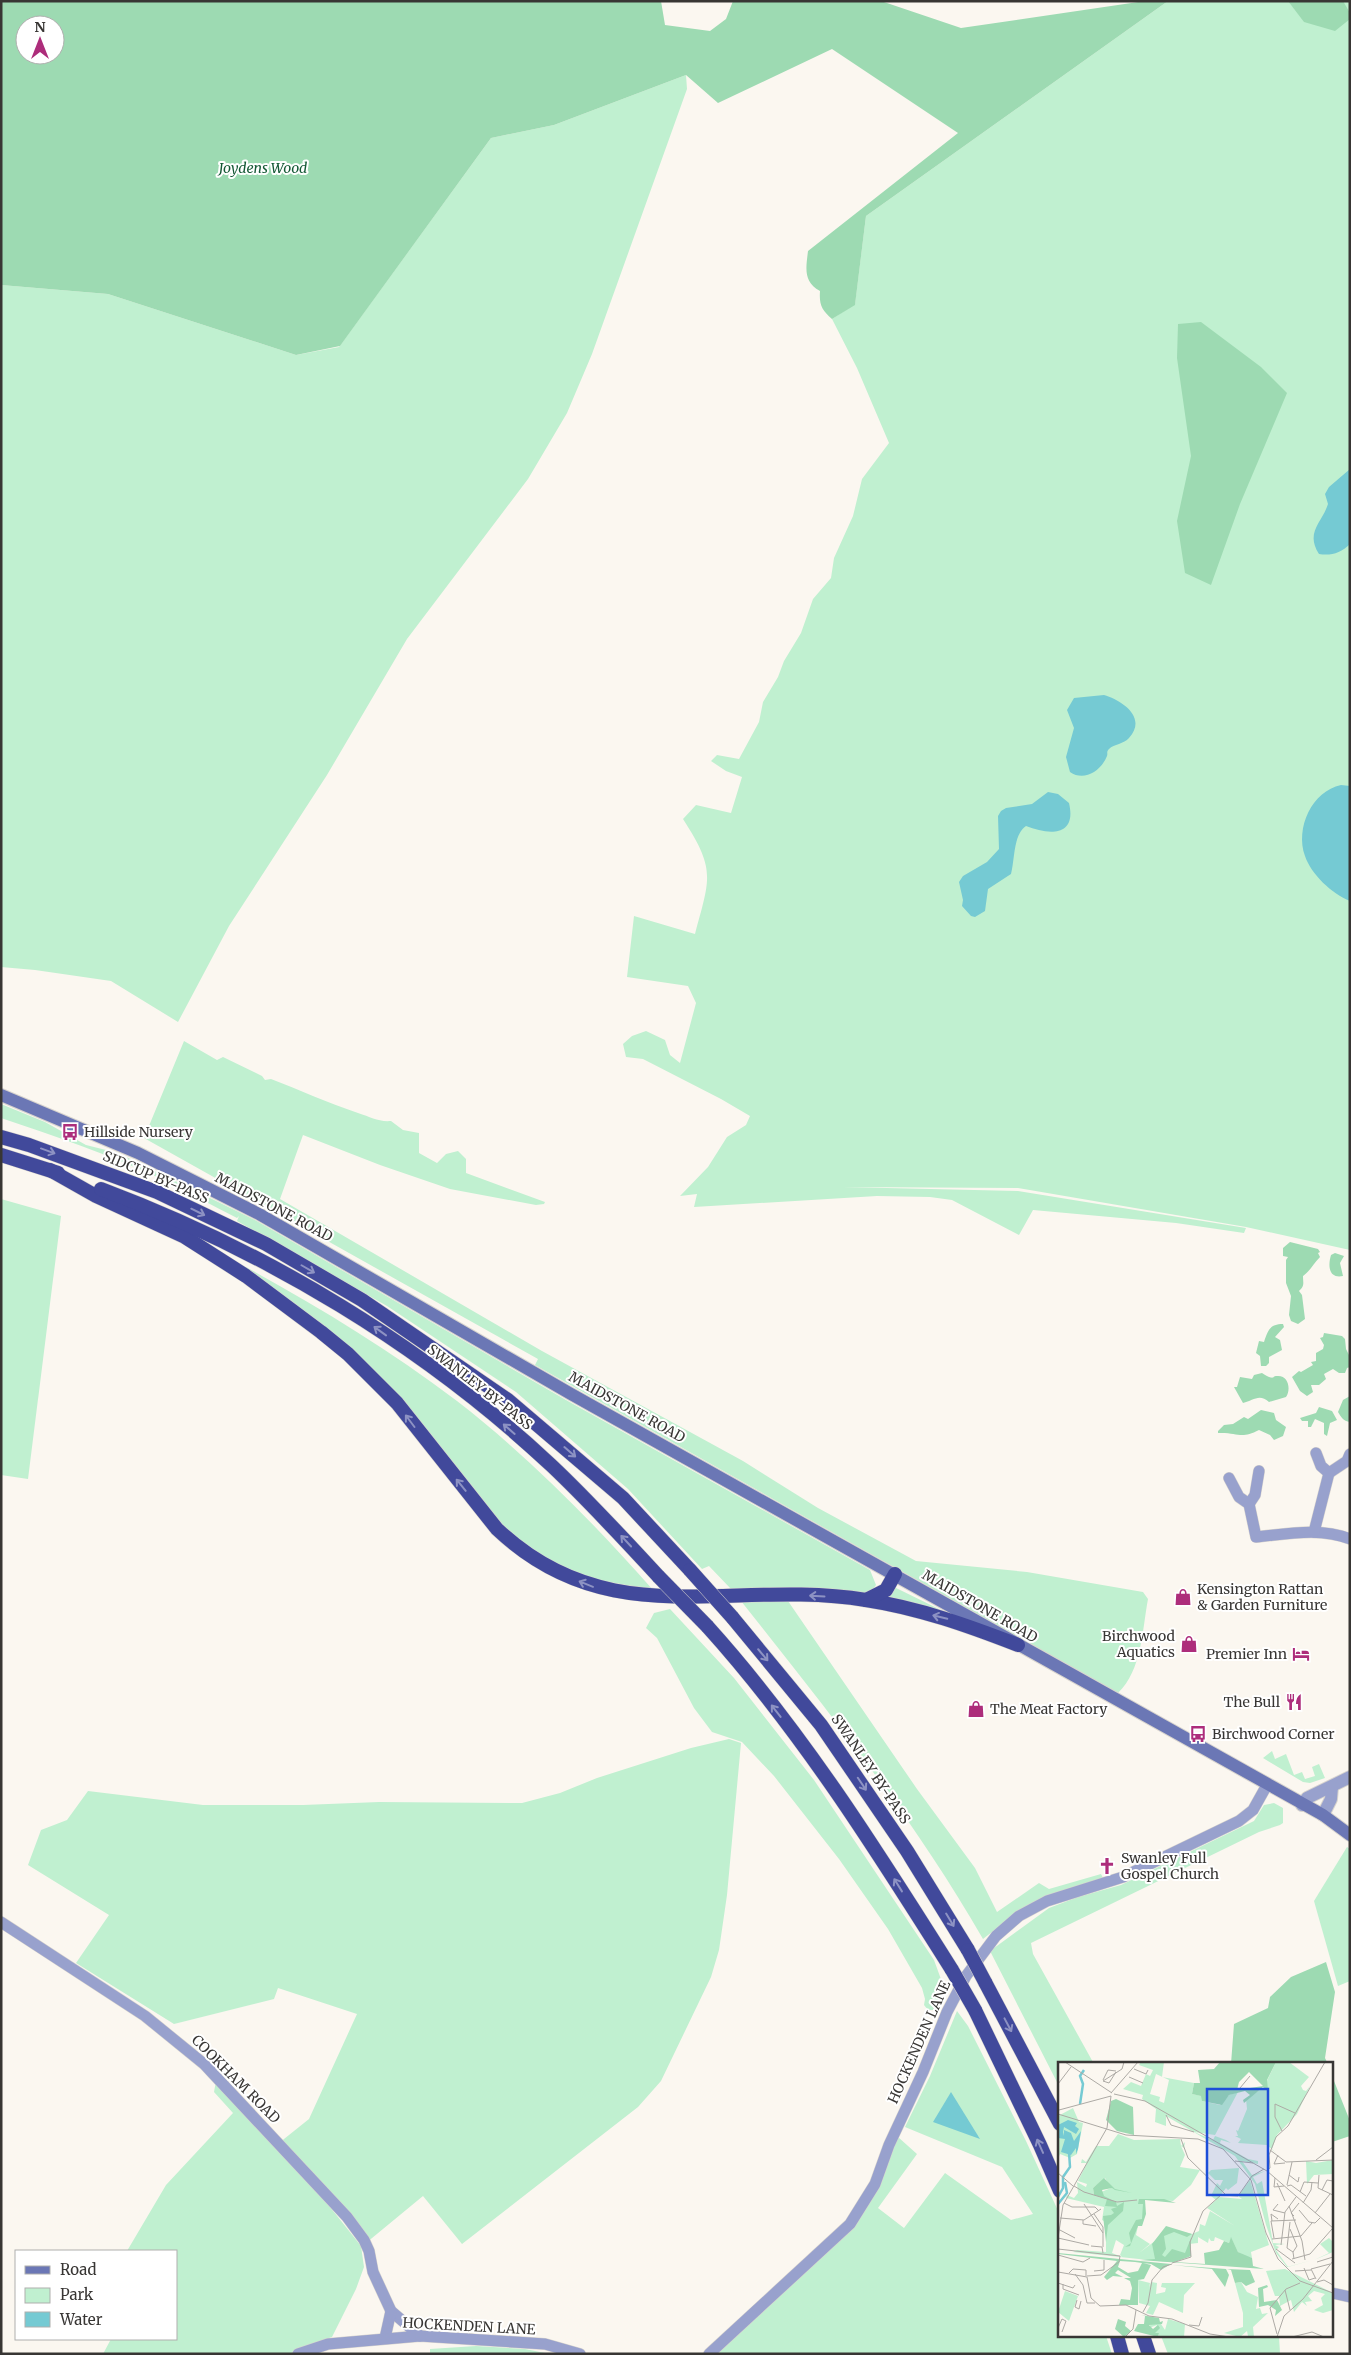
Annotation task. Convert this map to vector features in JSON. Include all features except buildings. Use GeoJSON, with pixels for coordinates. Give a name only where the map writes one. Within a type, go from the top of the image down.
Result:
{"type":"FeatureCollection","features":[{"type":"Feature","properties":{"kind":"highway"},"geometry":{"type":"LineString","coordinates":[[1,1133],[29,1145]]}},
{"type":"Feature","properties":{"kind":"highway","name":"SIDCUP BY-PASS"},"geometry":{"type":"LineString","coordinates":[[1,1137],[29,1145],[157,1192],[266,1244]]}},
{"type":"Feature","properties":{"kind":"highway"},"geometry":{"type":"LineString","coordinates":[[1,1155],[50,1170],[96,1196],[184,1236],[246,1276],[321,1332],[348,1354],[397,1403],[497,1529],[516,1547],[548,1568],[596,1588],[650,1596],[815,1595],[866,1600],[950,1619],[1018,1645]]}},
{"type":"Feature","properties":{"kind":"highway","name":"SWANLEY BY-PASS"},"geometry":{"type":"LineString","coordinates":[[50,1170],[154,1209],[254,1256],[365,1320],[482,1406],[552,1465],[728,1649],[806,1750],[885,1865],[952,1970],[975,2010],[1058,2186]]}},
{"type":"Feature","properties":{"kind":"highway","name":"SWANLEY BY-PASS"},"geometry":{"type":"LineString","coordinates":[[266,1244],[362,1300],[508,1400],[623,1498],[690,1570],[821,1725],[907,1850],[968,1950],[1058,2120]]}},
{"type":"Feature","properties":{"kind":"highway"},"geometry":{"type":"LineString","coordinates":[[866,1600],[886,1590],[895,1574]]}},
{"type":"Feature","properties":{"kind":"highway"},"geometry":{"type":"LineString","coordinates":[[1118,2338],[1122,2354]]}},
{"type":"Feature","properties":{"kind":"highway"},"geometry":{"type":"LineString","coordinates":[[1144,2338],[1149,2354]]}},
{"type":"Feature","properties":{"kind":"main road","name":"MAIDSTONE ROAD"},"geometry":{"type":"LineString","coordinates":[[1,1096],[138,1153],[259,1214],[554,1384],[895,1574],[1266,1785],[1323,1815],[1350,1835]]}},
{"type":"Feature","properties":{"kind":"street"},"geometry":{"type":"LineString","coordinates":[[1316,1454],[1321,1466],[1329,1473]]}},
{"type":"Feature","properties":{"kind":"street"},"geometry":{"type":"LineString","coordinates":[[1314,1532],[1329,1473],[1347,1461],[1350,1454]]}},
{"type":"Feature","properties":{"kind":"street"},"geometry":{"type":"LineString","coordinates":[[1249,1504],[1255,1495],[1259,1471]]}},
{"type":"Feature","properties":{"kind":"street"},"geometry":{"type":"LineString","coordinates":[[1229,1478],[1239,1497],[1249,1504],[1256,1537],[1314,1532],[1350,1539]]}},
{"type":"Feature","properties":{"kind":"street"},"geometry":{"type":"LineString","coordinates":[[1302,1805],[1307,1798],[1322,1789],[1332,1787],[1350,1777]]}},
{"type":"Feature","properties":{"kind":"street","name":"HOCKENDEN LANE"},"geometry":{"type":"LineString","coordinates":[[710,2354],[850,2224],[875,2184],[889,2145],[923,2072],[947,2012],[966,1976],[996,1936],[1019,1916],[1047,1901],[1123,1877],[1239,1821],[1253,1810],[1266,1785]]}},
{"type":"Feature","properties":{"kind":"street"},"geometry":{"type":"LineString","coordinates":[[1323,1815],[1331,1799],[1332,1787]]}},
{"type":"Feature","properties":{"kind":"street","name":"COOKHAM ROAD"},"geometry":{"type":"LineString","coordinates":[[1,1922],[145,2016],[204,2064],[347,2217],[369,2250],[373,2272],[391,2311],[420,2336]]}},
{"type":"Feature","properties":{"kind":"street"},"geometry":{"type":"LineString","coordinates":[[1334,2293],[1350,2297]]}},
{"type":"Feature","properties":{"kind":"street"},"geometry":{"type":"LineString","coordinates":[[385,2338],[391,2311]]}},
{"type":"Feature","properties":{"kind":"street","name":"HOCKENDEN LANE"},"geometry":{"type":"LineString","coordinates":[[298,2354],[328,2344],[420,2336],[545,2344],[580,2354]]}},
{"type":"Feature","properties":{"kind":"green space","name":"Joydens Wood"},"geometry":{"type":"Polygon","coordinates":[[[1,1],[661,1],[665,25],[710,31],[726,19],[733,1],[881,1],[961,28],[1145,1],[1168,1],[866,216],[855,305],[832,319],[822,307],[820,291],[808,279],[806,269],[808,251],[958,133],[832,49],[718,103],[686,75],[554,125],[491,138],[340,346],[296,355],[108,294],[1,285],[1,1]]]}},
{"type":"Feature","properties":{"kind":"green space"},"geometry":{"type":"Polygon","coordinates":[[[1168,1],[1350,1],[1350,1250],[1246,1227],[1018,1188],[843,1187],[1018,1191],[1246,1228],[1244,1233],[1176,1223],[1033,1210],[1019,1235],[952,1200],[930,1197],[877,1196],[694,1207],[697,1194],[680,1196],[708,1167],[727,1137],[746,1125],[750,1116],[643,1059],[626,1057],[623,1044],[632,1036],[646,1031],[665,1040],[670,1055],[680,1063],[696,1003],[688,986],[627,977],[634,916],[695,934],[704,900],[707,875],[701,851],[683,819],[696,805],[731,813],[742,777],[726,771],[711,761],[717,755],[739,759],[759,722],[763,702],[801,633],[813,599],[831,578],[834,558],[853,516],[862,479],[889,443],[857,368],[832,319],[855,304],[866,216],[1168,1]]]}},
{"type":"Feature","properties":{"kind":"green space"},"geometry":{"type":"Polygon","coordinates":[[[1288,1],[1343,1],[1350,13],[1350,19],[1335,31],[1304,22],[1288,1]]]}},
{"type":"Feature","properties":{"kind":"green space"},"geometry":{"type":"Polygon","coordinates":[[[686,75],[687,89],[592,354],[567,413],[528,479],[407,639],[327,775],[229,926],[178,1022],[111,981],[1,967],[1,285],[108,294],[296,355],[339,347],[491,138],[554,125],[686,75]]]}},
{"type":"Feature","properties":{"kind":"green space"},"geometry":{"type":"Polygon","coordinates":[[[1201,322],[1261,367],[1287,393],[1240,504],[1211,585],[1185,573],[1177,521],[1191,456],[1177,358],[1178,324],[1201,322]]]}},
{"type":"Feature","properties":{"kind":"green space"},"geometry":{"type":"Polygon","coordinates":[[[184,1041],[217,1060],[223,1057],[262,1076],[265,1080],[271,1079],[374,1119],[391,1121],[403,1130],[419,1133],[419,1153],[437,1163],[446,1154],[458,1151],[466,1159],[466,1173],[545,1202],[544,1204],[536,1205],[450,1189],[380,1165],[303,1135],[280,1199],[542,1351],[743,1461],[818,1508],[916,1561],[1027,1572],[1143,1592],[1148,1599],[1140,1649],[1126,1684],[1118,1693],[535,1365],[538,1359],[144,1138],[184,1041]]]}},
{"type":"Feature","properties":{"kind":"green space"},"geometry":{"type":"Polygon","coordinates":[[[1,1104],[45,1122],[86,1145],[118,1153],[255,1220],[566,1400],[870,1570],[876,1585],[870,1591],[860,1593],[731,1589],[709,1566],[702,1569],[628,1489],[516,1392],[387,1306],[237,1221],[239,1216],[237,1218],[140,1169],[1,1118],[1,1104]]]}},
{"type":"Feature","properties":{"kind":"green space"},"geometry":{"type":"Polygon","coordinates":[[[1,1199],[61,1216],[28,1479],[1,1475],[1,1199]]]}},
{"type":"Feature","properties":{"kind":"green space"},"geometry":{"type":"Polygon","coordinates":[[[1290,1242],[1318,1249],[1320,1252],[1318,1253],[1320,1257],[1303,1276],[1303,1286],[1299,1291],[1302,1295],[1305,1319],[1298,1324],[1291,1321],[1289,1315],[1291,1296],[1286,1283],[1286,1260],[1288,1257],[1283,1256],[1283,1248],[1290,1242]]]}},
{"type":"Feature","properties":{"kind":"green space"},"geometry":{"type":"Polygon","coordinates":[[[1335,1253],[1344,1256],[1340,1263],[1343,1276],[1334,1275],[1330,1270],[1331,1255],[1335,1253]]]}},
{"type":"Feature","properties":{"kind":"green space"},"geometry":{"type":"Polygon","coordinates":[[[246,1267],[354,1330],[406,1364],[457,1401],[509,1444],[559,1491],[653,1590],[593,1579],[549,1560],[510,1533],[476,1497],[401,1399],[244,1268],[246,1267]]]}},
{"type":"Feature","properties":{"kind":"green space"},"geometry":{"type":"Polygon","coordinates":[[[1283,1324],[1284,1327],[1275,1337],[1280,1340],[1282,1350],[1269,1357],[1269,1363],[1266,1366],[1261,1366],[1260,1356],[1256,1353],[1259,1341],[1264,1342],[1268,1331],[1272,1327],[1283,1324]]]}},
{"type":"Feature","properties":{"kind":"green space"},"geometry":{"type":"Polygon","coordinates":[[[1324,1333],[1342,1336],[1345,1339],[1346,1349],[1350,1357],[1350,1367],[1347,1368],[1345,1373],[1339,1373],[1333,1369],[1324,1374],[1326,1379],[1319,1385],[1311,1385],[1313,1392],[1307,1396],[1300,1391],[1292,1377],[1299,1371],[1301,1372],[1313,1365],[1311,1362],[1316,1361],[1316,1353],[1323,1349],[1324,1345],[1320,1338],[1323,1337],[1324,1333]]]}},
{"type":"Feature","properties":{"kind":"green space"},"geometry":{"type":"Polygon","coordinates":[[[1262,1373],[1271,1378],[1281,1376],[1284,1378],[1289,1387],[1288,1394],[1286,1397],[1269,1402],[1262,1398],[1256,1398],[1243,1403],[1234,1387],[1237,1387],[1240,1377],[1252,1379],[1254,1375],[1262,1373]]]}},
{"type":"Feature","properties":{"kind":"green space"},"geometry":{"type":"Polygon","coordinates":[[[1350,1396],[1350,1422],[1344,1420],[1338,1412],[1343,1400],[1350,1396]]]}},
{"type":"Feature","properties":{"kind":"green space"},"geometry":{"type":"Polygon","coordinates":[[[1319,1407],[1332,1411],[1337,1420],[1330,1423],[1327,1436],[1324,1434],[1324,1423],[1315,1419],[1311,1427],[1308,1427],[1308,1421],[1302,1421],[1300,1418],[1316,1413],[1319,1407]]]}},
{"type":"Feature","properties":{"kind":"green space"},"geometry":{"type":"Polygon","coordinates":[[[1261,1410],[1274,1413],[1276,1420],[1286,1427],[1283,1436],[1274,1440],[1270,1435],[1259,1430],[1247,1435],[1218,1433],[1224,1425],[1233,1424],[1244,1417],[1248,1419],[1261,1410]]]}},
{"type":"Feature","properties":{"kind":"green space"},"geometry":{"type":"Polygon","coordinates":[[[892,1586],[945,1612],[884,1602],[892,1586]]]}},
{"type":"Feature","properties":{"kind":"green space"},"geometry":{"type":"Polygon","coordinates":[[[741,1601],[788,1601],[917,1789],[975,1868],[997,1912],[1039,1883],[1049,1889],[1101,1874],[1103,1878],[1016,1913],[983,1939],[956,1894],[899,1808],[805,1682],[741,1601]]]}},
{"type":"Feature","properties":{"kind":"green space"},"geometry":{"type":"Polygon","coordinates":[[[670,1609],[734,1678],[814,1780],[934,1960],[946,1993],[938,2010],[928,2010],[924,2005],[925,1999],[922,1988],[888,1929],[839,1859],[774,1776],[742,1742],[712,1732],[694,1708],[657,1638],[646,1628],[654,1613],[670,1609]]]}},
{"type":"Feature","properties":{"kind":"green space"},"geometry":{"type":"Polygon","coordinates":[[[729,1739],[741,1743],[727,1895],[719,1950],[711,1977],[661,2081],[638,2107],[462,2244],[423,2196],[366,2243],[279,2143],[309,2119],[357,2014],[278,1988],[274,1999],[174,2024],[76,1963],[109,1915],[28,1865],[41,1830],[67,1820],[88,1791],[203,1805],[303,1805],[379,1802],[522,1803],[560,1793],[597,1778],[691,1748],[729,1739]]]}},
{"type":"Feature","properties":{"kind":"green space"},"geometry":{"type":"Polygon","coordinates":[[[1272,1751],[1275,1759],[1286,1754],[1294,1775],[1302,1772],[1305,1779],[1315,1776],[1312,1767],[1319,1764],[1325,1778],[1310,1783],[1303,1782],[1263,1758],[1272,1751]]]}},
{"type":"Feature","properties":{"kind":"green space"},"geometry":{"type":"Polygon","coordinates":[[[1274,1803],[1283,1808],[1283,1823],[1259,1832],[1031,1943],[1033,1954],[1093,2062],[1058,2062],[1058,2084],[990,1951],[1049,1908],[1078,1897],[1121,1885],[1254,1821],[1264,1805],[1274,1803]]]}},
{"type":"Feature","properties":{"kind":"green space"},"geometry":{"type":"Polygon","coordinates":[[[1347,1847],[1350,1849],[1350,1981],[1338,1986],[1314,1901],[1347,1847]]]}},
{"type":"Feature","properties":{"kind":"green space"},"geometry":{"type":"Polygon","coordinates":[[[1326,1962],[1335,1992],[1325,2058],[1327,2062],[1231,2062],[1234,2024],[1268,2008],[1270,1997],[1291,1977],[1326,1962]]]}},
{"type":"Feature","properties":{"kind":"green space"},"geometry":{"type":"Polygon","coordinates":[[[957,2011],[968,2026],[1026,2141],[1058,2211],[1058,2338],[1107,2338],[1112,2354],[716,2354],[854,2227],[898,2137],[917,2154],[878,2208],[904,2228],[945,2173],[1011,2220],[1033,2214],[1002,2167],[905,2127],[930,2076],[957,2011]]]}},
{"type":"Feature","properties":{"kind":"green space"},"geometry":{"type":"Polygon","coordinates":[[[216,2081],[330,2207],[361,2246],[364,2267],[356,2289],[332,2337],[300,2348],[292,2354],[103,2354],[110,2340],[178,2340],[178,2250],[128,2250],[166,2185],[233,2113],[214,2092],[216,2081]]]}},
{"type":"Feature","properties":{"kind":"green space"},"geometry":{"type":"Polygon","coordinates":[[[1334,2081],[1350,2121],[1350,2136],[1334,2141],[1334,2081]]]}},
{"type":"Feature","properties":{"kind":"green space"},"geometry":{"type":"Polygon","coordinates":[[[1162,2338],[1279,2338],[1280,2354],[1168,2354],[1162,2338]]]}},
{"type":"Feature","properties":{"kind":"green space"},"geometry":{"type":"Polygon","coordinates":[[[476,2346],[525,2349],[550,2354],[430,2354],[430,2349],[476,2346]]]}},
{"type":"Feature","properties":{"kind":"water"},"geometry":{"type":"Polygon","coordinates":[[[1350,469],[1350,544],[1336,553],[1328,555],[1319,554],[1315,546],[1314,534],[1328,504],[1325,494],[1329,487],[1350,469]]]}},
{"type":"Feature","properties":{"kind":"water"},"geometry":{"type":"Polygon","coordinates":[[[1104,695],[1118,701],[1130,710],[1136,723],[1134,730],[1127,740],[1109,749],[1101,766],[1096,770],[1086,775],[1075,775],[1070,772],[1066,757],[1074,728],[1067,710],[1074,698],[1104,695]]]}},
{"type":"Feature","properties":{"kind":"water"},"geometry":{"type":"Polygon","coordinates":[[[1341,785],[1350,786],[1350,901],[1336,894],[1317,876],[1308,863],[1302,845],[1304,823],[1308,812],[1322,795],[1341,785]]]}},
{"type":"Feature","properties":{"kind":"water"},"geometry":{"type":"Polygon","coordinates":[[[1048,792],[1058,794],[1069,803],[1069,822],[1065,828],[1052,832],[1026,826],[1017,841],[1011,874],[988,889],[985,911],[975,917],[971,916],[962,906],[963,900],[959,882],[963,876],[987,862],[999,849],[998,816],[1001,811],[1006,808],[1032,804],[1048,792]]]}},
{"type":"Feature","properties":{"kind":"water"},"geometry":{"type":"Polygon","coordinates":[[[951,2092],[980,2139],[933,2122],[951,2092]]]}},
{"type":"Feature","properties":{"kind":"place","name":"Hillside Nursery"},"geometry":{"type":"Point","coordinates":[70,1132]}},
{"type":"Feature","properties":{"kind":"place","name":"Kensington Rattan & Garden Furniture"},"geometry":{"type":"Point","coordinates":[1183,1597]}},
{"type":"Feature","properties":{"kind":"place","name":"Birchwood Aquatics"},"geometry":{"type":"Point","coordinates":[1189,1644]}},
{"type":"Feature","properties":{"kind":"place","name":"Premier Inn"},"geometry":{"type":"Point","coordinates":[1301,1654]}},
{"type":"Feature","properties":{"kind":"place","name":"The Bull"},"geometry":{"type":"Point","coordinates":[1294,1702]}},
{"type":"Feature","properties":{"kind":"place","name":"The Meat Factory"},"geometry":{"type":"Point","coordinates":[976,1709]}},
{"type":"Feature","properties":{"kind":"place","name":"Birchwood Corner"},"geometry":{"type":"Point","coordinates":[1198,1734]}},
{"type":"Feature","properties":{"kind":"place","name":"Swanley Full Gospel Church"},"geometry":{"type":"Point","coordinates":[1107,1866]}}]}
